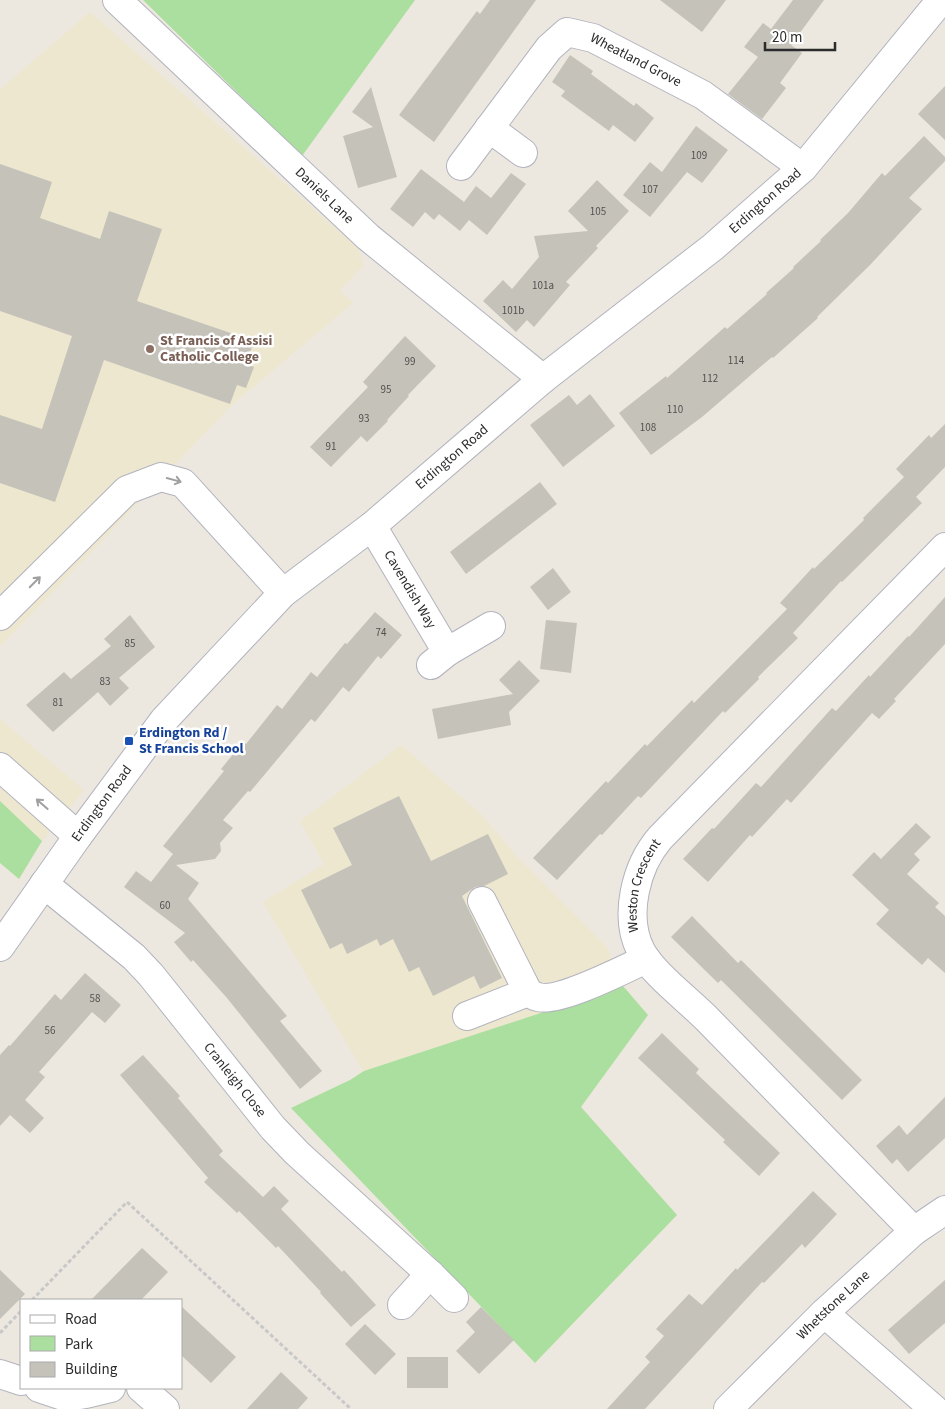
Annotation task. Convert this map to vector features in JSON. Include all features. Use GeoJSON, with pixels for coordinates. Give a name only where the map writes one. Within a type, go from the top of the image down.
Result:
{"type":"FeatureCollection","features":[{"type":"Feature","properties":{"kind":"street","name":"Daniels Lane"},"geometry":{"type":"LineString","coordinates":[[117,0],[363,243],[543,379]]}},
{"type":"Feature","properties":{"kind":"street","name":"Erdington Road"},"geometry":{"type":"LineString","coordinates":[[0,947],[78,836],[164,720],[283,593],[372,526],[543,379],[713,247],[803,168],[941,0]]}},
{"type":"Feature","properties":{"kind":"street","name":"Wheatland Grove"},"geometry":{"type":"LineString","coordinates":[[461,166],[549,48],[567,32],[593,38],[703,95],[803,168]]}},
{"type":"Feature","properties":{"kind":"street"},"geometry":{"type":"LineString","coordinates":[[489,128],[523,153]]}},
{"type":"Feature","properties":{"kind":"street"},"geometry":{"type":"LineString","coordinates":[[0,616],[127,490],[161,477],[183,483],[283,593]]}},
{"type":"Feature","properties":{"kind":"street","name":"Cavendish Way"},"geometry":{"type":"LineString","coordinates":[[372,526],[439,659],[491,626]]}},
{"type":"Feature","properties":{"kind":"street","name":"Weston Crescent"},"geometry":{"type":"LineString","coordinates":[[914,1231],[702,1014],[646,960],[638,942],[634,923],[634,900],[639,874],[653,847],[945,547]]}},
{"type":"Feature","properties":{"kind":"street"},"geometry":{"type":"LineString","coordinates":[[0,767],[78,836]]}},
{"type":"Feature","properties":{"kind":"street","name":"Cranleigh Close"},"geometry":{"type":"LineString","coordinates":[[44,884],[134,957],[151,975],[273,1128],[454,1298]]}},
{"type":"Feature","properties":{"kind":"street"},"geometry":{"type":"LineString","coordinates":[[482,900],[528,992],[536,997],[557,996],[595,983],[646,960]]}},
{"type":"Feature","properties":{"kind":"street"},"geometry":{"type":"LineString","coordinates":[[467,1016],[528,992]]}},
{"type":"Feature","properties":{"kind":"street","name":"Whetstone Lane"},"geometry":{"type":"LineString","coordinates":[[728,1409],[824,1314],[914,1231],[945,1210]]}},
{"type":"Feature","properties":{"kind":"street"},"geometry":{"type":"LineString","coordinates":[[402,1305],[430,1274]]}},
{"type":"Feature","properties":{"kind":"street"},"geometry":{"type":"LineString","coordinates":[[824,1314],[934,1409]]}},
{"type":"Feature","properties":{"kind":"street"},"geometry":{"type":"LineString","coordinates":[[0,1374],[20,1381]]}},
{"type":"Feature","properties":{"kind":"street"},"geometry":{"type":"LineString","coordinates":[[42,1389],[66,1397],[107,1389]]}},
{"type":"Feature","properties":{"kind":"street"},"geometry":{"type":"LineString","coordinates":[[142,1389],[165,1409]]}},
{"type":"Feature","properties":{"kind":"path"},"geometry":{"type":"LineString","coordinates":[[33,1299],[128,1202],[351,1409]]}},
{"type":"Feature","properties":{"kind":"path"},"geometry":{"type":"LineString","coordinates":[[0,1333],[20,1312]]}},
{"type":"Feature","properties":{"kind":"shaded area","name":"St Francis of Assisi Catholic College"},"geometry":{"type":"Polygon","coordinates":[[[90,12],[358,248],[364,265],[340,290],[353,303],[232,405],[0,647],[0,89],[90,12]]]}},
{"type":"Feature","properties":{"kind":"shaded area"},"geometry":{"type":"Polygon","coordinates":[[[0,719],[84,790],[42,841],[19,879],[0,863],[0,719]]]}},
{"type":"Feature","properties":{"kind":"shaded area"},"geometry":{"type":"Polygon","coordinates":[[[401,745],[481,814],[516,855],[607,947],[623,986],[648,1015],[581,1107],[677,1215],[535,1363],[291,1108],[350,1080],[363,1071],[263,902],[324,864],[300,821],[401,745]]]}},
{"type":"Feature","properties":{"kind":"green space"},"geometry":{"type":"Polygon","coordinates":[[[143,0],[415,0],[302,156],[143,0]]]}},
{"type":"Feature","properties":{"kind":"green space"},"geometry":{"type":"Polygon","coordinates":[[[0,801],[42,841],[19,879],[0,863],[0,801]]]}},
{"type":"Feature","properties":{"kind":"green space"},"geometry":{"type":"Polygon","coordinates":[[[623,986],[648,1015],[581,1107],[677,1215],[535,1363],[291,1108],[350,1080],[364,1071],[623,986]]]}},
{"type":"Feature","properties":{"kind":"building"},"geometry":{"type":"Polygon","coordinates":[[[490,0],[536,0],[434,142],[399,115],[477,11],[480,14],[490,0]]]}},
{"type":"Feature","properties":{"kind":"building"},"geometry":{"type":"Polygon","coordinates":[[[660,0],[726,0],[702,32],[660,0]]]}},
{"type":"Feature","properties":{"kind":"building"},"geometry":{"type":"Polygon","coordinates":[[[793,0],[824,0],[791,45],[802,53],[780,83],[786,88],[762,119],[728,94],[758,57],[744,47],[763,23],[771,29],[793,0]]]}},
{"type":"Feature","properties":{"kind":"building"},"geometry":{"type":"Polygon","coordinates":[[[570,55],[593,71],[591,74],[634,106],[636,103],[654,118],[635,142],[613,125],[609,131],[561,96],[565,91],[552,82],[570,55]]]}},
{"type":"Feature","properties":{"kind":"building"},"geometry":{"type":"Polygon","coordinates":[[[945,86],[945,140],[918,114],[945,86]]]}},
{"type":"Feature","properties":{"kind":"building"},"geometry":{"type":"Polygon","coordinates":[[[371,87],[397,177],[358,188],[343,136],[373,127],[352,112],[371,87]]]}},
{"type":"Feature","properties":{"kind":"building"},"geometry":{"type":"Polygon","coordinates":[[[696,126],[728,150],[702,183],[687,172],[650,217],[623,195],[650,162],[662,172],[696,126]]]}},
{"type":"Feature","properties":{"kind":"building"},"geometry":{"type":"Polygon","coordinates":[[[924,136],[945,157],[945,161],[909,198],[922,209],[818,318],[702,417],[651,455],[619,413],[666,376],[667,378],[725,327],[727,329],[767,294],[848,213],[882,173],[885,176],[924,136]]]}},
{"type":"Feature","properties":{"kind":"building"},"geometry":{"type":"Polygon","coordinates":[[[0,164],[52,182],[40,218],[100,239],[109,211],[162,229],[137,301],[254,341],[246,364],[254,367],[246,388],[237,385],[230,404],[104,360],[55,502],[0,483],[0,415],[42,429],[72,336],[0,311],[0,164]]]}},
{"type":"Feature","properties":{"kind":"building"},"geometry":{"type":"Polygon","coordinates":[[[421,169],[464,202],[476,186],[491,198],[511,173],[526,184],[487,235],[469,220],[460,231],[439,214],[434,220],[425,212],[413,227],[390,209],[421,169]]]}},
{"type":"Feature","properties":{"kind":"building"},"geometry":{"type":"Polygon","coordinates":[[[597,180],[629,211],[566,282],[570,285],[534,327],[527,320],[516,332],[483,301],[503,280],[512,289],[539,257],[534,236],[588,231],[568,211],[597,180]]]}},
{"type":"Feature","properties":{"kind":"building"},"geometry":{"type":"Polygon","coordinates":[[[405,336],[436,366],[367,442],[361,436],[331,467],[310,447],[368,387],[363,382],[405,336]]]}},
{"type":"Feature","properties":{"kind":"building"},"geometry":{"type":"Polygon","coordinates":[[[590,394],[615,426],[563,467],[530,425],[569,395],[577,405],[590,394]]]}},
{"type":"Feature","properties":{"kind":"building"},"geometry":{"type":"Polygon","coordinates":[[[945,424],[945,467],[916,497],[922,503],[841,581],[793,633],[798,638],[758,677],[759,679],[725,713],[723,711],[641,798],[638,796],[557,880],[533,858],[606,781],[608,783],[645,744],[647,746],[692,700],[694,703],[787,609],[780,603],[813,567],[814,569],[864,520],[863,518],[904,477],[896,469],[929,435],[931,438],[945,424]]]}},
{"type":"Feature","properties":{"kind":"building"},"geometry":{"type":"Polygon","coordinates":[[[540,482],[557,504],[466,574],[450,552],[540,482]]]}},
{"type":"Feature","properties":{"kind":"building"},"geometry":{"type":"Polygon","coordinates":[[[553,568],[571,592],[548,610],[530,587],[553,568]]]}},
{"type":"Feature","properties":{"kind":"building"},"geometry":{"type":"Polygon","coordinates":[[[945,597],[945,644],[894,699],[896,701],[879,719],[872,713],[791,803],[787,799],[752,837],[750,835],[708,882],[683,859],[712,828],[714,829],[756,783],[761,787],[832,708],[836,711],[869,675],[870,677],[909,637],[945,597]]]}},
{"type":"Feature","properties":{"kind":"building"},"geometry":{"type":"Polygon","coordinates":[[[375,612],[402,635],[381,659],[378,656],[349,692],[343,687],[315,722],[311,719],[250,792],[248,791],[223,820],[233,828],[220,843],[221,851],[215,859],[176,865],[199,883],[188,899],[287,1016],[280,1021],[322,1071],[300,1089],[227,998],[174,942],[185,933],[124,887],[136,871],[151,882],[173,854],[163,846],[224,771],[221,769],[243,742],[246,744],[277,705],[282,709],[311,672],[317,677],[345,643],[347,644],[375,612]]]}},
{"type":"Feature","properties":{"kind":"building"},"geometry":{"type":"Polygon","coordinates":[[[130,615],[155,647],[119,678],[129,688],[110,706],[98,692],[53,732],[26,705],[64,672],[71,679],[111,646],[104,639],[130,615]]]}},
{"type":"Feature","properties":{"kind":"building"},"geometry":{"type":"Polygon","coordinates":[[[546,620],[577,623],[571,673],[540,669],[546,620]]]}},
{"type":"Feature","properties":{"kind":"building"},"geometry":{"type":"Polygon","coordinates":[[[519,660],[540,681],[509,712],[511,725],[438,739],[432,709],[513,694],[499,680],[519,660]]]}},
{"type":"Feature","properties":{"kind":"building"},"geometry":{"type":"Polygon","coordinates":[[[399,796],[431,861],[488,834],[508,874],[484,886],[475,887],[462,896],[502,978],[480,989],[474,976],[433,996],[419,967],[409,972],[393,939],[380,946],[377,939],[347,954],[342,943],[330,949],[301,890],[352,865],[333,828],[399,796]]]}},
{"type":"Feature","properties":{"kind":"building"},"geometry":{"type":"Polygon","coordinates":[[[916,823],[931,837],[914,854],[920,860],[907,874],[939,903],[935,907],[945,916],[945,973],[928,958],[922,965],[876,924],[889,910],[852,875],[874,852],[881,859],[916,823]]]}},
{"type":"Feature","properties":{"kind":"building"},"geometry":{"type":"Polygon","coordinates":[[[692,916],[738,963],[741,960],[862,1080],[842,1100],[721,980],[718,983],[671,937],[692,916]]]}},
{"type":"Feature","properties":{"kind":"building"},"geometry":{"type":"Polygon","coordinates":[[[85,973],[121,1005],[105,1023],[92,1012],[39,1072],[45,1077],[25,1100],[44,1118],[30,1133],[10,1115],[0,1126],[0,1055],[55,994],[61,1000],[85,973]]]}},
{"type":"Feature","properties":{"kind":"building"},"geometry":{"type":"Polygon","coordinates":[[[662,1033],[699,1069],[696,1073],[780,1153],[759,1176],[723,1142],[725,1140],[638,1058],[662,1033]]]}},
{"type":"Feature","properties":{"kind":"building"},"geometry":{"type":"Polygon","coordinates":[[[143,1055],[180,1096],[178,1098],[223,1151],[219,1155],[263,1197],[274,1186],[289,1201],[281,1209],[342,1272],[344,1270],[376,1305],[351,1327],[278,1246],[276,1248],[239,1211],[237,1213],[204,1182],[208,1178],[120,1075],[143,1055]]]}},
{"type":"Feature","properties":{"kind":"building"},"geometry":{"type":"Polygon","coordinates":[[[945,1097],[945,1138],[908,1172],[897,1159],[892,1164],[876,1146],[899,1125],[907,1135],[945,1097]]]}},
{"type":"Feature","properties":{"kind":"building"},"geometry":{"type":"Polygon","coordinates":[[[813,1191],[837,1214],[805,1248],[802,1244],[764,1283],[762,1282],[645,1409],[607,1409],[650,1362],[645,1357],[664,1336],[656,1329],[689,1294],[702,1305],[813,1191]]]}},
{"type":"Feature","properties":{"kind":"building"},"geometry":{"type":"Polygon","coordinates":[[[142,1248],[168,1272],[142,1299],[92,1299],[142,1248]]]}},
{"type":"Feature","properties":{"kind":"building"},"geometry":{"type":"Polygon","coordinates":[[[0,1270],[25,1294],[0,1319],[0,1270]]]}},
{"type":"Feature","properties":{"kind":"building"},"geometry":{"type":"Polygon","coordinates":[[[945,1280],[945,1323],[909,1354],[888,1330],[945,1280]]]}},
{"type":"Feature","properties":{"kind":"building"},"geometry":{"type":"Polygon","coordinates":[[[182,1307],[236,1357],[211,1383],[182,1356],[182,1307]]]}},
{"type":"Feature","properties":{"kind":"building"},"geometry":{"type":"Polygon","coordinates":[[[481,1307],[514,1340],[479,1374],[456,1351],[475,1332],[466,1322],[481,1307]]]}},
{"type":"Feature","properties":{"kind":"building"},"geometry":{"type":"Polygon","coordinates":[[[365,1324],[396,1354],[375,1375],[345,1344],[365,1324]]]}},
{"type":"Feature","properties":{"kind":"building"},"geometry":{"type":"Polygon","coordinates":[[[407,1357],[448,1357],[448,1388],[407,1388],[407,1357]]]}},
{"type":"Feature","properties":{"kind":"building"},"geometry":{"type":"Polygon","coordinates":[[[281,1372],[308,1398],[298,1409],[247,1409],[281,1372]]]}},
{"type":"Feature","properties":{"kind":"place","name":"St Francis of Assisi Catholic College"},"geometry":{"type":"Point","coordinates":[150,349]}},
{"type":"Feature","properties":{"kind":"place","name":"Erdington Rd / St Francis School"},"geometry":{"type":"Point","coordinates":[129,741]}}]}
